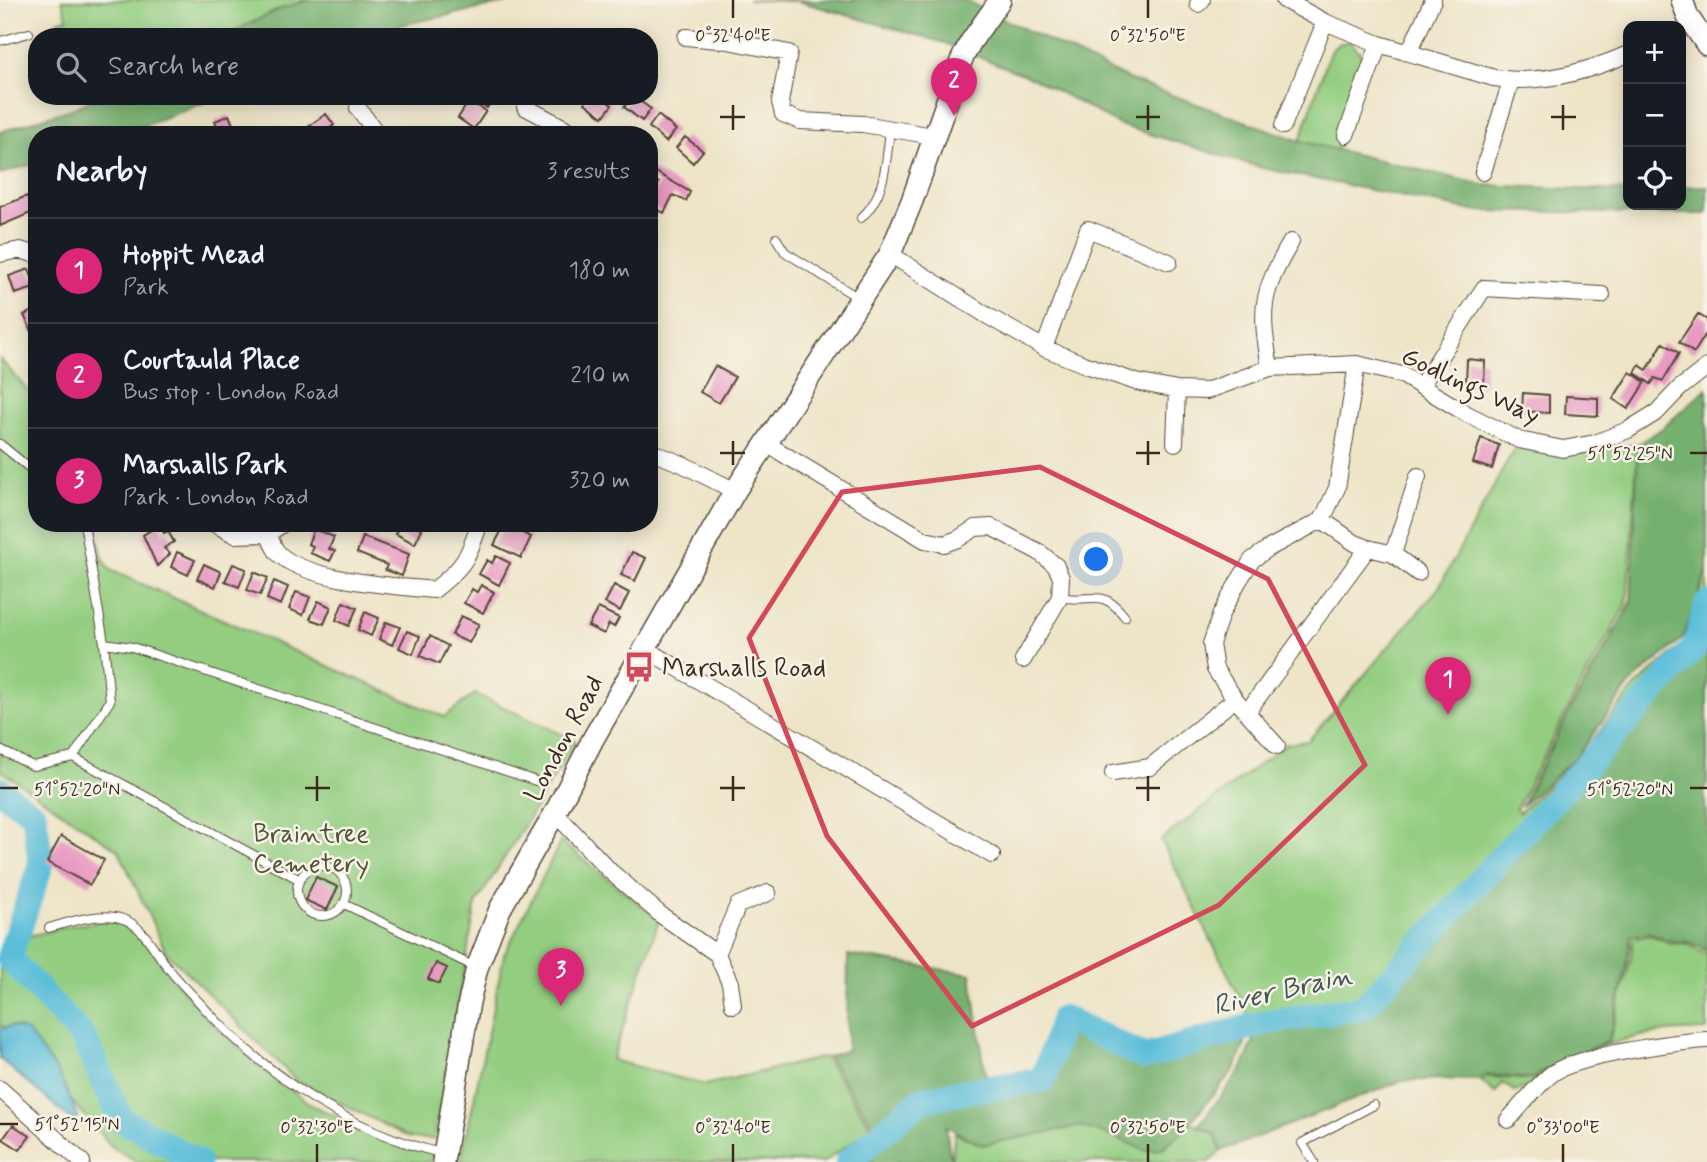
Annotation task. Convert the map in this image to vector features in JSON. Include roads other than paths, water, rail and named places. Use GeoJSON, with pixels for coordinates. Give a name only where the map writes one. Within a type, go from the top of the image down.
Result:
{"type":"FeatureCollection","features":[{"type":"Feature","properties":{"kind":"street"},"geometry":{"type":"LineString","coordinates":[[1284,0],[1325,22],[1379,44],[1511,81],[1555,77],[1594,69],[1623,56]]}},
{"type":"Feature","properties":{"kind":"street"},"geometry":{"type":"LineString","coordinates":[[1409,52],[1433,0]]}},
{"type":"Feature","properties":{"kind":"street","name":"London Road"},"geometry":{"type":"LineString","coordinates":[[443,1158],[469,1002],[477,968],[500,909],[555,813],[593,738],[736,491],[890,254],[912,201],[961,61],[970,43],[998,4]]}},
{"type":"Feature","properties":{"kind":"street"},"geometry":{"type":"LineString","coordinates":[[1682,15],[1707,45]]}},
{"type":"Feature","properties":{"kind":"street"},"geometry":{"type":"LineString","coordinates":[[1283,126],[1325,22]]}},
{"type":"Feature","properties":{"kind":"street"},"geometry":{"type":"LineString","coordinates":[[686,37],[728,41],[789,53],[780,102],[783,114],[800,121],[863,124],[933,136]]}},
{"type":"Feature","properties":{"kind":"street"},"geometry":{"type":"LineString","coordinates":[[1346,135],[1345,113],[1379,44]]}},
{"type":"Feature","properties":{"kind":"street"},"geometry":{"type":"LineString","coordinates":[[1483,173],[1511,81]]}},
{"type":"Feature","properties":{"kind":"street"},"geometry":{"type":"LineString","coordinates":[[525,107],[561,126]]}},
{"type":"Feature","properties":{"kind":"street"},"geometry":{"type":"LineString","coordinates":[[358,108],[371,126]]}},
{"type":"Feature","properties":{"kind":"street"},"geometry":{"type":"LineString","coordinates":[[1044,348],[1088,229],[1169,262]]}},
{"type":"Feature","properties":{"kind":"street"},"geometry":{"type":"LineString","coordinates":[[1270,368],[1263,321],[1265,299],[1273,273],[1291,242]]}},
{"type":"Feature","properties":{"kind":"street"},"geometry":{"type":"LineString","coordinates":[[0,254],[20,250],[28,252]]}},
{"type":"Feature","properties":{"kind":"street","name":"Godlings Way"},"geometry":{"type":"LineString","coordinates":[[890,254],[1044,348],[1136,382],[1177,390],[1206,391],[1270,368],[1357,364],[1402,375],[1466,414],[1519,440],[1563,449],[1595,443],[1628,430],[1657,412],[1707,367]]}},
{"type":"Feature","properties":{"kind":"street"},"geometry":{"type":"LineString","coordinates":[[1421,386],[1485,288],[1602,295]]}},
{"type":"Feature","properties":{"kind":"street"},"geometry":{"type":"LineString","coordinates":[[1277,747],[1235,699],[1215,669],[1211,644],[1221,614],[1252,561],[1269,548],[1322,520],[1337,488],[1357,364]]}},
{"type":"Feature","properties":{"kind":"street"},"geometry":{"type":"LineString","coordinates":[[1175,443],[1177,390]]}},
{"type":"Feature","properties":{"kind":"street"},"geometry":{"type":"LineString","coordinates":[[767,444],[925,540],[944,544],[975,528],[991,527],[1027,545],[1056,566],[1061,578],[1060,597],[1023,660]]}},
{"type":"Feature","properties":{"kind":"street"},"geometry":{"type":"LineString","coordinates":[[658,455],[736,491]]}},
{"type":"Feature","properties":{"kind":"street"},"geometry":{"type":"LineString","coordinates":[[1393,554],[1418,476]]}},
{"type":"Feature","properties":{"kind":"street"},"geometry":{"type":"LineString","coordinates":[[1322,520],[1368,548],[1393,554],[1418,573]]}},
{"type":"Feature","properties":{"kind":"street"},"geometry":{"type":"LineString","coordinates":[[230,532],[235,535],[271,532]]}},
{"type":"Feature","properties":{"kind":"street"},"geometry":{"type":"LineString","coordinates":[[268,534],[278,553],[306,571],[435,590],[468,558],[477,532]]}},
{"type":"Feature","properties":{"kind":"street"},"geometry":{"type":"LineString","coordinates":[[1247,712],[1368,548]]}},
{"type":"Feature","properties":{"kind":"street"},"geometry":{"type":"LineString","coordinates":[[644,648],[992,855]]}},
{"type":"Feature","properties":{"kind":"street"},"geometry":{"type":"LineString","coordinates":[[1113,773],[1150,767],[1235,699]]}},
{"type":"Feature","properties":{"kind":"street"},"geometry":{"type":"LineString","coordinates":[[555,813],[610,871],[661,915],[717,954],[730,983],[733,1005]]}},
{"type":"Feature","properties":{"kind":"street"},"geometry":{"type":"LineString","coordinates":[[717,954],[738,905],[768,893]]}},
{"type":"Feature","properties":{"kind":"street"},"geometry":{"type":"LineString","coordinates":[[1508,1120],[1516,1103],[1554,1073],[1580,1062],[1681,1042],[1707,1040]]}},
{"type":"Feature","properties":{"kind":"street"},"geometry":{"type":"LineString","coordinates":[[0,1089],[82,1162]]}},
{"type":"Feature","properties":{"kind":"lane"},"geometry":{"type":"LineString","coordinates":[[0,41],[28,33]]}},
{"type":"Feature","properties":{"kind":"lane"},"geometry":{"type":"LineString","coordinates":[[861,218],[870,210],[876,199],[884,175],[890,130]]}},
{"type":"Feature","properties":{"kind":"lane"},"geometry":{"type":"LineString","coordinates":[[776,238],[785,252],[860,299]]}},
{"type":"Feature","properties":{"kind":"lane"},"geometry":{"type":"LineString","coordinates":[[0,444],[28,467]]}},
{"type":"Feature","properties":{"kind":"lane"},"geometry":{"type":"LineString","coordinates":[[73,757],[110,701],[86,532]]}},
{"type":"Feature","properties":{"kind":"lane"},"geometry":{"type":"LineString","coordinates":[[1060,597],[1075,600],[1107,599],[1125,617]]}},
{"type":"Feature","properties":{"kind":"lane"},"geometry":{"type":"LineString","coordinates":[[104,643],[132,648],[539,782]]}},
{"type":"Feature","properties":{"kind":"lane"},"geometry":{"type":"LineString","coordinates":[[0,750],[33,766],[73,757],[300,880]]}},
{"type":"Feature","properties":{"kind":"lane"},"geometry":{"type":"LineString","coordinates":[[326,866],[337,871],[345,880],[348,892],[344,904],[336,913],[325,917],[312,915],[302,908],[297,897],[297,885],[303,874],[313,867],[326,866]]}},
{"type":"Feature","properties":{"kind":"lane"},"geometry":{"type":"LineString","coordinates":[[344,904],[477,968]]}},
{"type":"Feature","properties":{"kind":"lane"},"geometry":{"type":"LineString","coordinates":[[49,928],[104,916],[132,924],[145,936],[166,966],[206,1011],[287,1083],[315,1101],[370,1128],[443,1158]]}},
{"type":"Feature","properties":{"kind":"lane"},"geometry":{"type":"LineString","coordinates":[[1314,1162],[1302,1143],[1374,1105]]}},
{"type":"Feature","properties":{"kind":"water"},"geometry":{"type":"Polygon","coordinates":[[[12,1026],[27,1031],[59,1074],[78,1117],[73,1121],[0,1059],[0,1029],[12,1026]]]}},
{"type":"Feature","properties":{"kind":"waterway","name":"River Brain"},"geometry":{"type":"LineString","coordinates":[[848,1162],[921,1100],[1043,1080],[1063,1018],[1145,1057],[1263,1023],[1364,1007],[1695,647],[1707,604]]}},
{"type":"Feature","properties":{"kind":"waterway","name":"River Brain"},"geometry":{"type":"LineString","coordinates":[[0,790],[34,815],[41,864],[9,958],[83,1037],[121,1119],[198,1162]]}},
{"type":"Feature","properties":{"kind":"place","name":"Courtauld Place"},"geometry":{"type":"Point","coordinates":[954,116]}},
{"type":"Feature","properties":{"kind":"place","name":"Marshalls Road"},"geometry":{"type":"Point","coordinates":[639,667]}},
{"type":"Feature","properties":{"kind":"place","name":"Hoppit Mead"},"geometry":{"type":"Point","coordinates":[1448,715]}},
{"type":"Feature","properties":{"kind":"place","name":"Marshalls Park"},"geometry":{"type":"Point","coordinates":[561,1006]}},
{"type":"Feature","properties":{"kind":"park label","name":"Braintree Cemetery"},"geometry":{"type":"Point","coordinates":[311,848]}}]}
